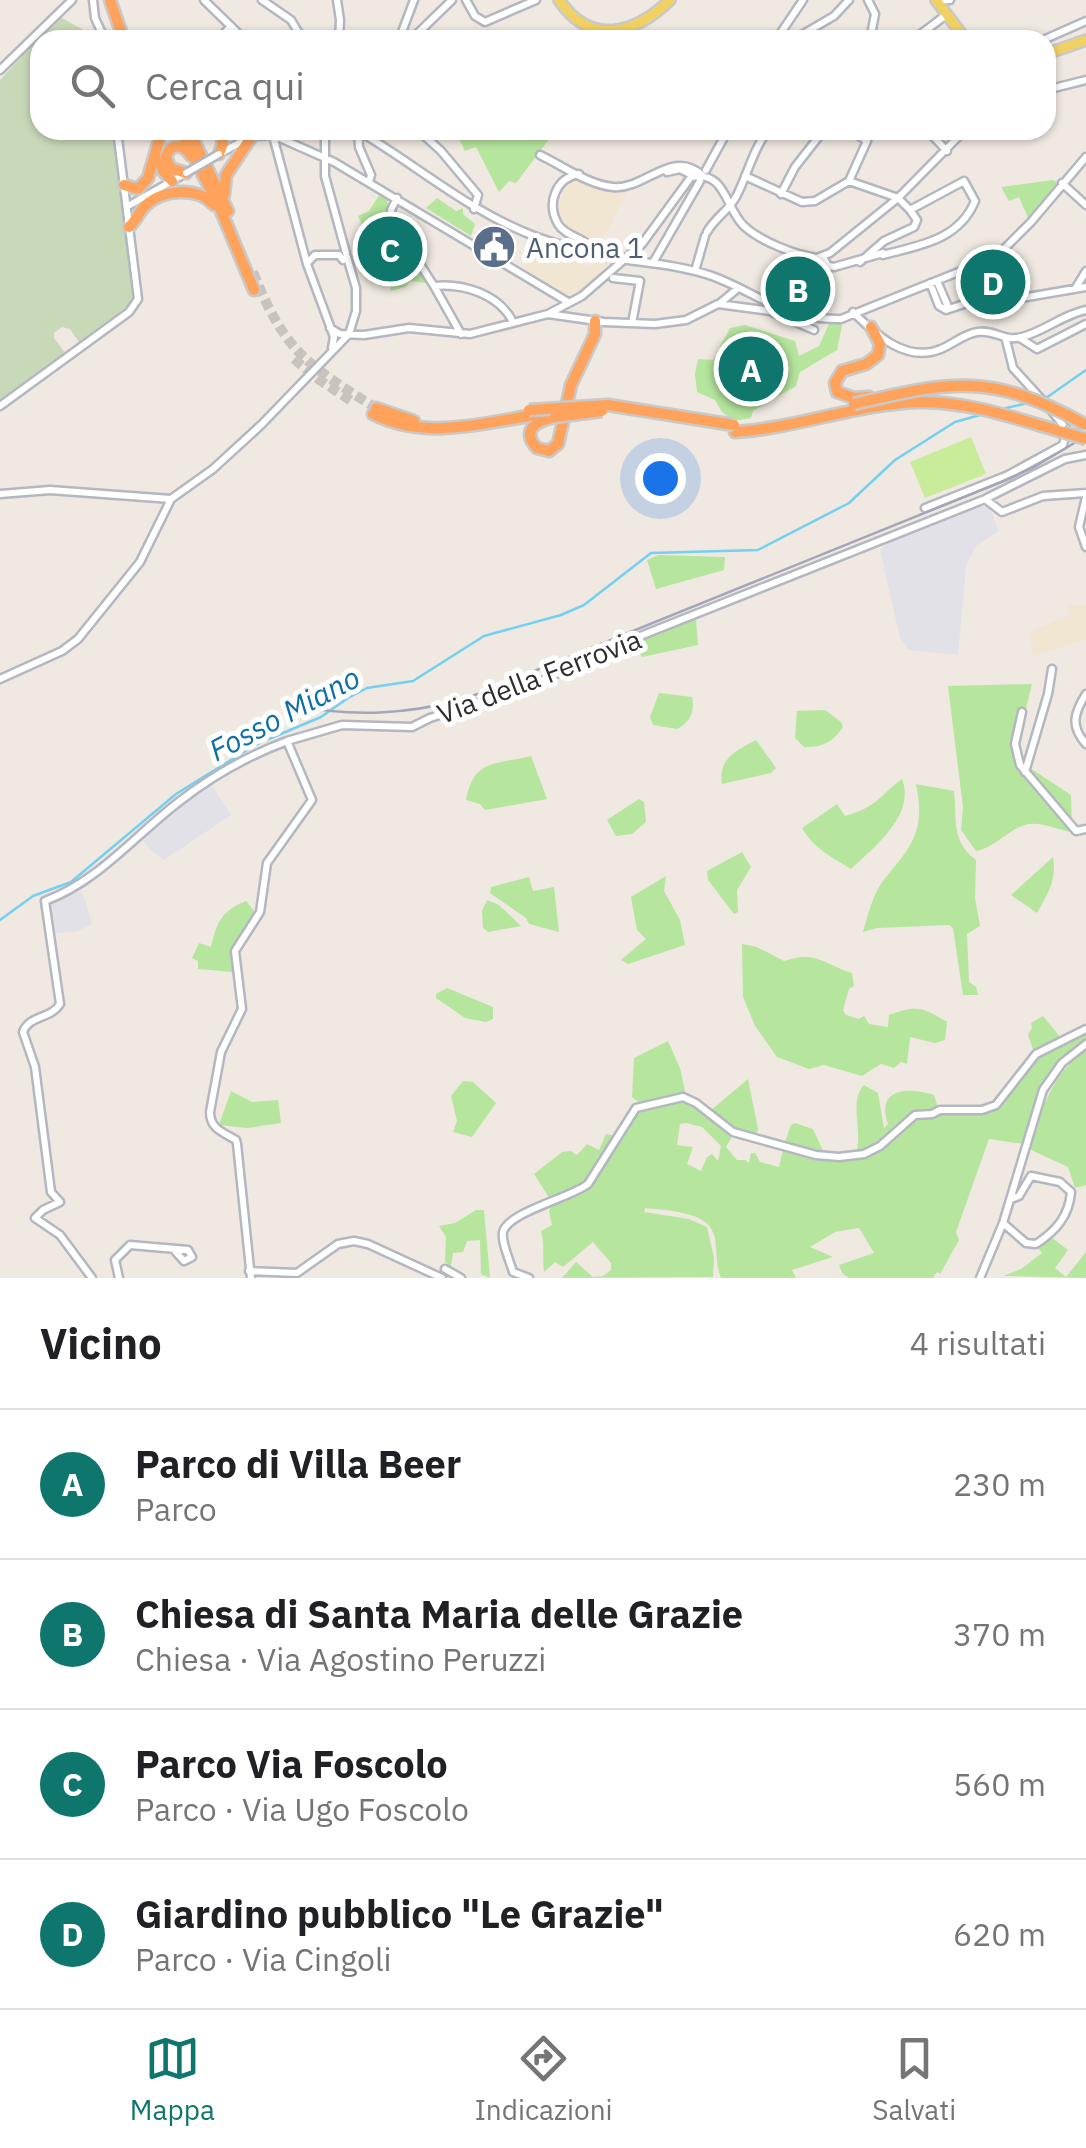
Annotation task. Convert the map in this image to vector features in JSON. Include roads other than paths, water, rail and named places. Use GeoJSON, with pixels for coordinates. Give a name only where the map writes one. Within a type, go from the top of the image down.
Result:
{"type":"FeatureCollection","features":[{"type":"Feature","properties":{"kind":"highway"},"geometry":{"type":"LineString","coordinates":[[114,0],[124,30]]}},
{"type":"Feature","properties":{"kind":"highway"},"geometry":{"type":"LineString","coordinates":[[125,189],[138,189],[146,183],[161,140]]}},
{"type":"Feature","properties":{"kind":"highway"},"geometry":{"type":"LineString","coordinates":[[164,140],[160,163],[172,181]]}},
{"type":"Feature","properties":{"kind":"highway"},"geometry":{"type":"LineString","coordinates":[[187,140],[254,290]]}},
{"type":"Feature","properties":{"kind":"highway"},"geometry":{"type":"LineString","coordinates":[[190,140],[211,172]]}},
{"type":"Feature","properties":{"kind":"highway"},"geometry":{"type":"LineString","coordinates":[[202,140],[211,172],[254,272]]}},
{"type":"Feature","properties":{"kind":"highway"},"geometry":{"type":"LineString","coordinates":[[219,154],[222,140]]}},
{"type":"Feature","properties":{"kind":"highway"},"geometry":{"type":"LineString","coordinates":[[224,201],[226,175],[257,140]]}},
{"type":"Feature","properties":{"kind":"highway"},"geometry":{"type":"LineString","coordinates":[[186,173],[170,168],[166,158],[173,147],[185,148],[196,160]]}},
{"type":"Feature","properties":{"kind":"highway"},"geometry":{"type":"LineString","coordinates":[[128,222],[151,201],[182,192],[203,195],[224,217]]}},
{"type":"Feature","properties":{"kind":"highway"},"geometry":{"type":"LineString","coordinates":[[595,321],[595,334],[571,386],[558,444],[549,450],[537,448],[530,437],[536,422],[555,417],[602,412]]}},
{"type":"Feature","properties":{"kind":"highway"},"geometry":{"type":"LineString","coordinates":[[852,400],[836,390],[836,376],[866,364],[880,352],[877,333]]}},
{"type":"Feature","properties":{"kind":"highway"},"geometry":{"type":"LineString","coordinates":[[1086,424],[1037,399],[986,385],[943,385],[852,400],[734,428],[608,405],[531,412],[444,430],[394,424],[375,411],[431,423],[506,413],[531,412],[602,412],[734,428],[787,426],[866,408],[922,402],[952,404],[1086,438]]}},
{"type":"Feature","properties":{"kind":"main road"},"geometry":{"type":"LineString","coordinates":[[559,0],[578,20],[613,30]]}},
{"type":"Feature","properties":{"kind":"main road"},"geometry":{"type":"LineString","coordinates":[[620,30],[640,25],[670,0]]}},
{"type":"Feature","properties":{"kind":"main road"},"geometry":{"type":"LineString","coordinates":[[938,0],[957,30]]}},
{"type":"Feature","properties":{"kind":"main road"},"geometry":{"type":"LineString","coordinates":[[1056,50],[1086,40]]}},
{"type":"Feature","properties":{"kind":"street"},"geometry":{"type":"LineString","coordinates":[[41,30],[72,0]]}},
{"type":"Feature","properties":{"kind":"street"},"geometry":{"type":"LineString","coordinates":[[94,0],[100,30]]}},
{"type":"Feature","properties":{"kind":"street"},"geometry":{"type":"LineString","coordinates":[[204,0],[235,30]]}},
{"type":"Feature","properties":{"kind":"street"},"geometry":{"type":"LineString","coordinates":[[262,0],[291,20],[297,30]]}},
{"type":"Feature","properties":{"kind":"street"},"geometry":{"type":"LineString","coordinates":[[337,0],[340,30]]}},
{"type":"Feature","properties":{"kind":"street"},"geometry":{"type":"LineString","coordinates":[[403,30],[414,0]]}},
{"type":"Feature","properties":{"kind":"street"},"geometry":{"type":"LineString","coordinates":[[421,30],[452,0]]}},
{"type":"Feature","properties":{"kind":"street"},"geometry":{"type":"LineString","coordinates":[[466,0],[475,16],[485,22],[536,0]]}},
{"type":"Feature","properties":{"kind":"street"},"geometry":{"type":"LineString","coordinates":[[783,30],[803,0]]}},
{"type":"Feature","properties":{"kind":"street"},"geometry":{"type":"LineString","coordinates":[[810,30],[834,16],[849,0]]}},
{"type":"Feature","properties":{"kind":"street"},"geometry":{"type":"LineString","coordinates":[[868,0],[874,14],[872,30]]}},
{"type":"Feature","properties":{"kind":"street"},"geometry":{"type":"LineString","coordinates":[[938,0],[950,0],[946,10],[957,30]]}},
{"type":"Feature","properties":{"kind":"street"},"geometry":{"type":"LineString","coordinates":[[926,30],[946,16]]}},
{"type":"Feature","properties":{"kind":"street"},"geometry":{"type":"LineString","coordinates":[[1056,35],[1086,21]]}},
{"type":"Feature","properties":{"kind":"street"},"geometry":{"type":"LineString","coordinates":[[227,30],[231,26]]}},
{"type":"Feature","properties":{"kind":"street"},"geometry":{"type":"LineString","coordinates":[[0,70],[30,40]]}},
{"type":"Feature","properties":{"kind":"street"},"geometry":{"type":"LineString","coordinates":[[1056,88],[1086,80]]}},
{"type":"Feature","properties":{"kind":"street"},"geometry":{"type":"LineString","coordinates":[[118,140],[125,189],[137,201]]}},
{"type":"Feature","properties":{"kind":"street"},"geometry":{"type":"LineString","coordinates":[[0,406],[133,308],[138,294],[128,222],[137,201],[246,140]]}},
{"type":"Feature","properties":{"kind":"street"},"geometry":{"type":"LineString","coordinates":[[264,140],[334,337],[330,353]]}},
{"type":"Feature","properties":{"kind":"street"},"geometry":{"type":"LineString","coordinates":[[278,140],[334,162],[556,296],[567,308],[595,321],[686,320],[718,304],[737,288]]}},
{"type":"Feature","properties":{"kind":"street"},"geometry":{"type":"LineString","coordinates":[[0,679],[78,640],[140,562],[171,499],[224,459],[348,334],[354,322],[356,298],[352,268],[343,254],[329,201],[324,140]]}},
{"type":"Feature","properties":{"kind":"street"},"geometry":{"type":"LineString","coordinates":[[358,140],[372,175],[368,182]]}},
{"type":"Feature","properties":{"kind":"street"},"geometry":{"type":"LineString","coordinates":[[372,140],[474,209],[535,236],[594,254],[654,261],[695,271],[737,288],[766,308]]}},
{"type":"Feature","properties":{"kind":"street"},"geometry":{"type":"LineString","coordinates":[[429,140],[478,195],[474,209]]}},
{"type":"Feature","properties":{"kind":"street"},"geometry":{"type":"LineString","coordinates":[[654,261],[722,140]]}},
{"type":"Feature","properties":{"kind":"street"},"geometry":{"type":"LineString","coordinates":[[695,271],[714,218],[731,204],[762,140]]}},
{"type":"Feature","properties":{"kind":"street"},"geometry":{"type":"LineString","coordinates":[[781,194],[816,140]]}},
{"type":"Feature","properties":{"kind":"street"},"geometry":{"type":"LineString","coordinates":[[745,176],[802,202],[815,200],[850,180],[865,140]]}},
{"type":"Feature","properties":{"kind":"street"},"geometry":{"type":"LineString","coordinates":[[937,140],[947,150]]}},
{"type":"Feature","properties":{"kind":"street"},"geometry":{"type":"LineString","coordinates":[[810,293],[820,257],[898,198],[956,140]]}},
{"type":"Feature","properties":{"kind":"street"},"geometry":{"type":"LineString","coordinates":[[540,154],[616,188],[676,170],[700,176],[720,184],[739,220],[753,233],[820,257],[834,268],[927,244],[955,229],[970,214],[975,201],[964,181],[910,210]]}},
{"type":"Feature","properties":{"kind":"street"},"geometry":{"type":"LineString","coordinates":[[784,314],[841,318],[996,256],[1031,222],[1085,158]]}},
{"type":"Feature","properties":{"kind":"street"},"geometry":{"type":"LineString","coordinates":[[324,172],[334,162]]}},
{"type":"Feature","properties":{"kind":"street"},"geometry":{"type":"LineString","coordinates":[[642,179],[674,165],[686,166],[700,176]]}},
{"type":"Feature","properties":{"kind":"street"},"geometry":{"type":"LineString","coordinates":[[330,328],[348,334],[409,328],[461,334],[567,308],[642,244],[682,185],[683,176],[676,170]]}},
{"type":"Feature","properties":{"kind":"street"},"geometry":{"type":"LineString","coordinates":[[579,174],[558,184],[555,213],[561,228],[589,243],[594,254]]}},
{"type":"Feature","properties":{"kind":"street"},"geometry":{"type":"LineString","coordinates":[[682,185],[700,176]]}},
{"type":"Feature","properties":{"kind":"street"},"geometry":{"type":"LineString","coordinates":[[850,180],[898,198],[918,220],[914,227],[884,241],[860,262]]}},
{"type":"Feature","properties":{"kind":"street"},"geometry":{"type":"LineString","coordinates":[[1062,183],[1086,205]]}},
{"type":"Feature","properties":{"kind":"street"},"geometry":{"type":"LineString","coordinates":[[125,189],[137,201]]}},
{"type":"Feature","properties":{"kind":"street"},"geometry":{"type":"LineString","coordinates":[[396,198],[390,210],[392,222],[461,334]]}},
{"type":"Feature","properties":{"kind":"street"},"geometry":{"type":"LineString","coordinates":[[882,255],[884,241]]}},
{"type":"Feature","properties":{"kind":"street"},"geometry":{"type":"LineString","coordinates":[[307,264],[315,255],[343,254]]}},
{"type":"Feature","properties":{"kind":"street"},"geometry":{"type":"LineString","coordinates":[[1074,290],[1086,271]]}},
{"type":"Feature","properties":{"kind":"street"},"geometry":{"type":"LineString","coordinates":[[613,278],[640,282],[632,323]]}},
{"type":"Feature","properties":{"kind":"street"},"geometry":{"type":"LineString","coordinates":[[934,282],[939,299],[949,308],[1086,287]]}},
{"type":"Feature","properties":{"kind":"street"},"geometry":{"type":"LineString","coordinates":[[434,286],[469,288],[504,308],[513,322]]}},
{"type":"Feature","properties":{"kind":"street"},"geometry":{"type":"LineString","coordinates":[[718,304],[766,308],[814,330]]}},
{"type":"Feature","properties":{"kind":"street"},"geometry":{"type":"LineString","coordinates":[[854,312],[905,352],[922,354],[945,348],[972,332],[993,332],[1006,340],[1020,338],[1040,332],[1070,313],[1086,310]]}},
{"type":"Feature","properties":{"kind":"street"},"geometry":{"type":"LineString","coordinates":[[1020,338],[1036,349],[1086,324]]}},
{"type":"Feature","properties":{"kind":"street"},"geometry":{"type":"LineString","coordinates":[[925,508],[1008,475],[1063,446],[1067,430],[1010,363],[1006,340]]}},
{"type":"Feature","properties":{"kind":"street","name":"Via della Ferrovia"},"geometry":{"type":"LineString","coordinates":[[92,1278],[60,1235],[36,1218],[60,1202],[51,1192],[36,1067],[22,1032],[27,1023],[52,1014],[60,1004],[45,900],[81,885],[181,800],[249,757],[342,725],[412,727],[538,683],[595,654],[986,500],[1065,459],[1086,454]]}},
{"type":"Feature","properties":{"kind":"street"},"geometry":{"type":"LineString","coordinates":[[0,494],[50,490],[171,499]]}},
{"type":"Feature","properties":{"kind":"street"},"geometry":{"type":"LineString","coordinates":[[986,500],[1002,512],[1043,496],[1086,495],[1079,527],[1086,547]]}},
{"type":"Feature","properties":{"kind":"street"},"geometry":{"type":"LineString","coordinates":[[1024,773],[1052,669]]}},
{"type":"Feature","properties":{"kind":"street"},"geometry":{"type":"LineString","coordinates":[[1086,694],[1074,720],[1076,732],[1086,744]]}},
{"type":"Feature","properties":{"kind":"street"},"geometry":{"type":"LineString","coordinates":[[1022,712],[1015,744],[1024,773],[1076,831],[1086,829]]}},
{"type":"Feature","properties":{"kind":"street"},"geometry":{"type":"LineString","coordinates":[[287,741],[312,800],[266,863],[260,912],[236,951],[242,1009],[221,1052],[210,1112],[214,1127],[236,1140],[254,1275],[297,1273],[338,1244],[354,1240],[461,1278]]}},
{"type":"Feature","properties":{"kind":"street"},"geometry":{"type":"LineString","coordinates":[[530,1278],[513,1272],[503,1236],[506,1226],[516,1216],[576,1193],[588,1184],[636,1108],[683,1097],[733,1132],[816,1155],[858,1155],[880,1146],[915,1115],[940,1110],[982,1110],[996,1105],[1036,1054],[1086,1029]]}},
{"type":"Feature","properties":{"kind":"street"},"geometry":{"type":"LineString","coordinates":[[983,1276],[1047,1083],[1062,1063],[1086,1044]]}},
{"type":"Feature","properties":{"kind":"street"},"geometry":{"type":"LineString","coordinates":[[1003,1223],[1026,1243],[1036,1244],[1062,1220],[1068,1210],[1070,1192],[1060,1182],[1031,1176],[1018,1196],[1010,1199]]}},
{"type":"Feature","properties":{"kind":"street"},"geometry":{"type":"LineString","coordinates":[[119,1278],[115,1260],[130,1245],[176,1251]]}},
{"type":"Feature","properties":{"kind":"waterway","name":"Fosso Miano"},"geometry":{"type":"LineString","coordinates":[[1046,398],[1086,370]]}},
{"type":"Feature","properties":{"kind":"waterway","name":"Fosso Miano"},"geometry":{"type":"LineString","coordinates":[[1002,409],[1028,403]]}},
{"type":"Feature","properties":{"kind":"waterway","name":"Fosso Miano"},"geometry":{"type":"LineString","coordinates":[[0,920],[33,896],[71,882],[176,794],[257,744],[321,717],[367,688],[413,681],[484,636],[584,605],[651,553],[758,550],[849,503],[895,460],[955,422],[980,415]]}},
{"type":"Feature","properties":{"kind":"tunnel"},"geometry":{"type":"LineString","coordinates":[[253,272],[276,321],[300,354],[376,408]]}},
{"type":"Feature","properties":{"kind":"tunnel"},"geometry":{"type":"LineString","coordinates":[[294,359],[353,402]]}},
{"type":"Feature","properties":{"kind":"railway"},"geometry":{"type":"LineString","coordinates":[[294,705],[337,712],[380,712],[465,699],[1001,482],[1086,436]]}},
{"type":"Feature","properties":{"kind":"place","name":"Ancona 1"},"geometry":{"type":"Point","coordinates":[494,247]}},
{"type":"Feature","properties":{"kind":"place","name":"Parco Via Foscolo"},"geometry":{"type":"Point","coordinates":[390,249]}},
{"type":"Feature","properties":{"kind":"place","name":"Giardino pubblico \"Le Grazie\""},"geometry":{"type":"Point","coordinates":[993,282]}},
{"type":"Feature","properties":{"kind":"place","name":"Chiesa di Santa Maria delle Grazie"},"geometry":{"type":"Point","coordinates":[798,289]}},
{"type":"Feature","properties":{"kind":"place","name":"Parco di Villa Beer"},"geometry":{"type":"Point","coordinates":[751,369]}}]}
